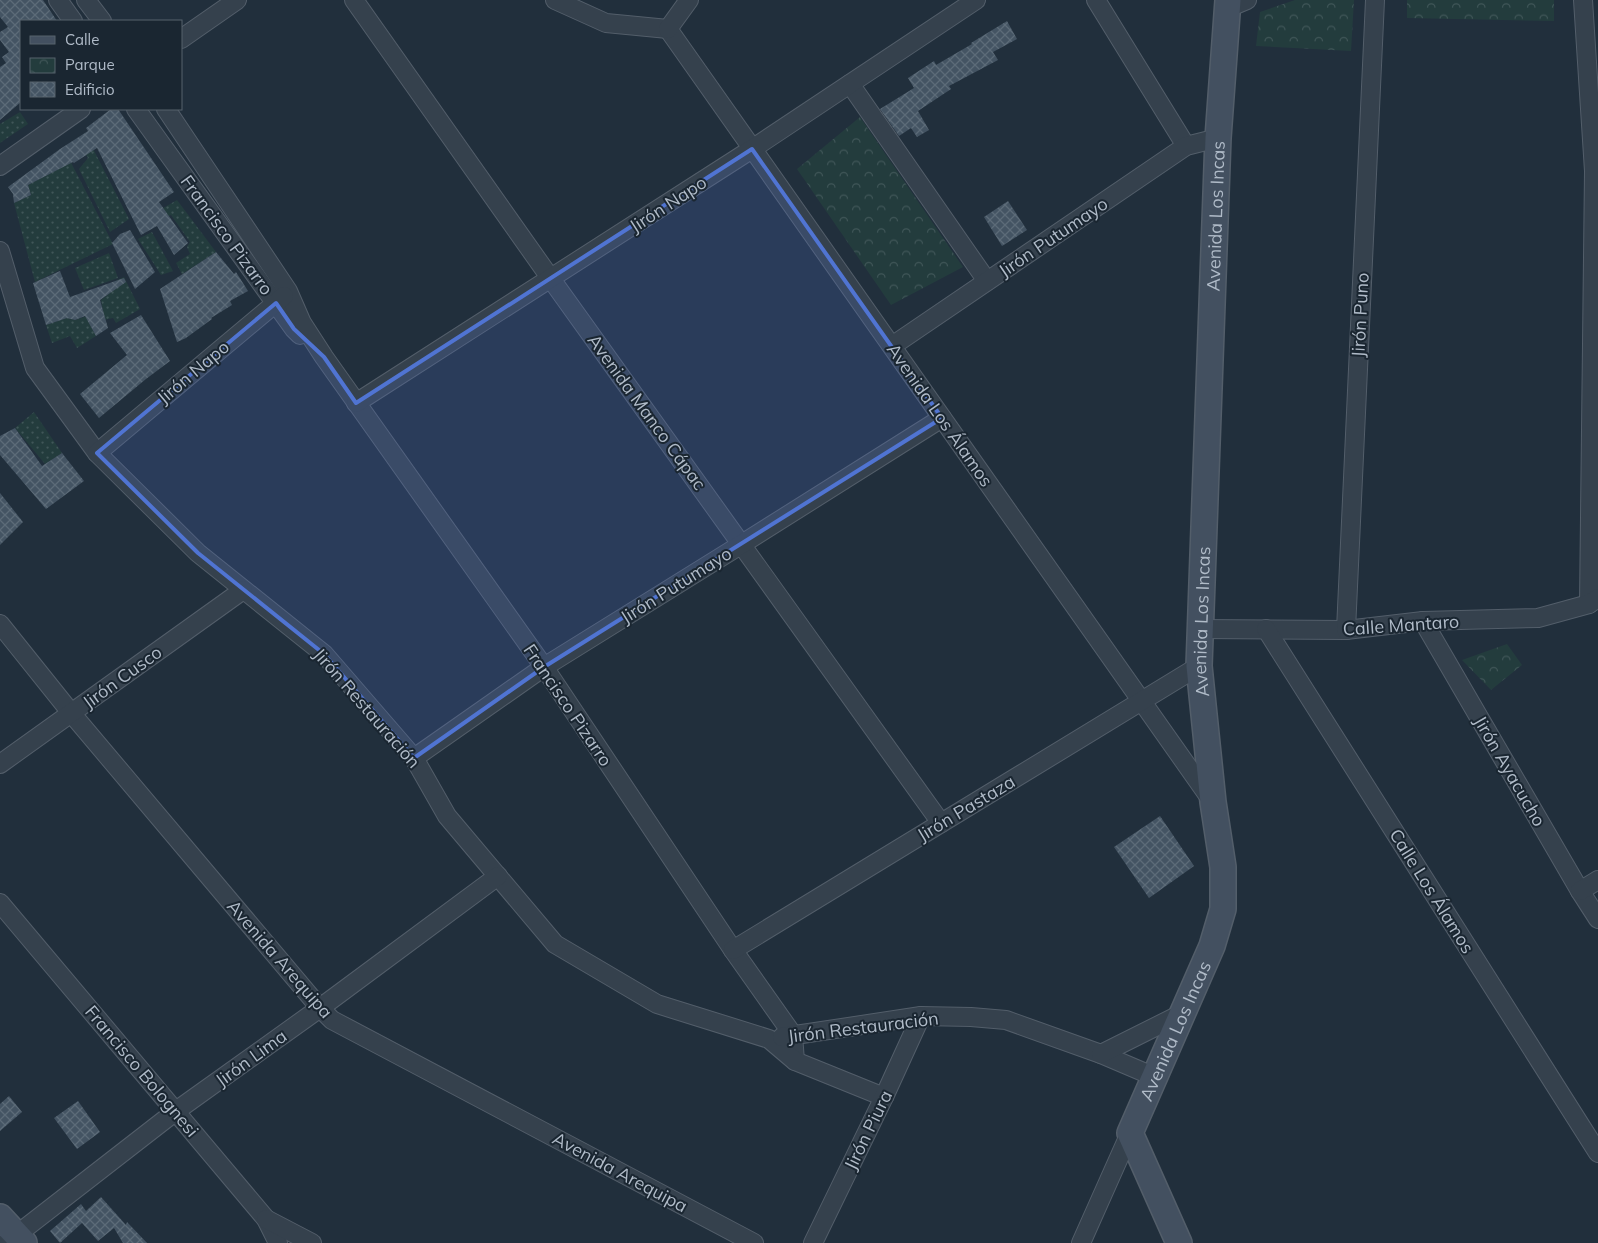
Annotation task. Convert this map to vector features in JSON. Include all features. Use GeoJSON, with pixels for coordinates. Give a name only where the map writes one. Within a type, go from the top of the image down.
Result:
{"type":"FeatureCollection","features":[{"type":"Feature","properties":{"kind":"street"},"geometry":{"type":"LineString","coordinates":[[58,0],[72,20]]}},
{"type":"Feature","properties":{"kind":"street"},"geometry":{"type":"LineString","coordinates":[[86,0],[101,20]]}},
{"type":"Feature","properties":{"kind":"street"},"geometry":{"type":"LineString","coordinates":[[182,38],[237,0]]}},
{"type":"Feature","properties":{"kind":"street","name":"Avenida Manco Cápac"},"geometry":{"type":"LineString","coordinates":[[354,0],[551,279],[942,823]]}},
{"type":"Feature","properties":{"kind":"street"},"geometry":{"type":"LineString","coordinates":[[555,0],[606,23],[668,29],[689,0]]}},
{"type":"Feature","properties":{"kind":"street","name":"Jirón Napo"},"geometry":{"type":"LineString","coordinates":[[356,403],[752,149],[976,0]]}},
{"type":"Feature","properties":{"kind":"street"},"geometry":{"type":"LineString","coordinates":[[1096,0],[1186,146]]}},
{"type":"Feature","properties":{"kind":"street","name":"Jirón Puno"},"geometry":{"type":"LineString","coordinates":[[1346,630],[1374,0]]}},
{"type":"Feature","properties":{"kind":"street"},"geometry":{"type":"LineString","coordinates":[[1582,0],[1594,171],[1594,601]]}},
{"type":"Feature","properties":{"kind":"street","name":"Avenida Los Incas"},"geometry":{"type":"LineString","coordinates":[[1081,1243],[1212,946],[1223,909],[1223,867],[1213,802],[1199,666],[1218,138],[1234,3]]}},
{"type":"Feature","properties":{"kind":"street","name":"Avenida Los Álamos"},"geometry":{"type":"LineString","coordinates":[[668,29],[1213,802]]}},
{"type":"Feature","properties":{"kind":"street"},"geometry":{"type":"LineString","coordinates":[[850,84],[987,281]]}},
{"type":"Feature","properties":{"kind":"street"},"geometry":{"type":"LineString","coordinates":[[0,166],[80,110]]}},
{"type":"Feature","properties":{"kind":"street","name":"Francisco Pizarro"},"geometry":{"type":"LineString","coordinates":[[137,110],[282,297]]}},
{"type":"Feature","properties":{"kind":"street","name":"Francisco Pizarro"},"geometry":{"type":"LineString","coordinates":[[167,110],[282,297],[294,329],[324,357],[544,667],[733,950],[793,1035]]}},
{"type":"Feature","properties":{"kind":"street","name":"Jirón Putumayo"},"geometry":{"type":"LineString","coordinates":[[892,346],[1186,146],[1218,138]]}},
{"type":"Feature","properties":{"kind":"street","name":"Jirón Restauración"},"geometry":{"type":"LineString","coordinates":[[0,251],[35,368],[97,453],[198,553],[324,654],[414,758],[447,816],[555,944],[657,1004],[769,1040],[795,1061],[884,1097]]}},
{"type":"Feature","properties":{"kind":"street","name":"Jirón Napo"},"geometry":{"type":"LineString","coordinates":[[97,453],[282,297]]}},
{"type":"Feature","properties":{"kind":"street","name":"Jirón Putumayo"},"geometry":{"type":"LineString","coordinates":[[414,758],[544,667],[942,418]]}},
{"type":"Feature","properties":{"kind":"street","name":"Jirón Cusco"},"geometry":{"type":"LineString","coordinates":[[0,764],[243,590]]}},
{"type":"Feature","properties":{"kind":"street","name":"Calle Mantaro"},"geometry":{"type":"LineString","coordinates":[[1200,629],[1346,630],[1423,621],[1538,618],[1594,601]]}},
{"type":"Feature","properties":{"kind":"street","name":"Jirón Ayacucho"},"geometry":{"type":"LineString","coordinates":[[1423,621],[1598,919]]}},
{"type":"Feature","properties":{"kind":"street","name":"Avenida Arequipa"},"geometry":{"type":"LineString","coordinates":[[0,624],[72,714],[332,1020],[754,1243]]}},
{"type":"Feature","properties":{"kind":"street","name":"Calle Los Álamos"},"geometry":{"type":"LineString","coordinates":[[1266,629],[1598,1153]]}},
{"type":"Feature","properties":{"kind":"street","name":"Jirón Pastaza"},"geometry":{"type":"LineString","coordinates":[[733,950],[1199,666]]}},
{"type":"Feature","properties":{"kind":"street","name":"Jirón Lima"},"geometry":{"type":"LineString","coordinates":[[11,1234],[498,876]]}},
{"type":"Feature","properties":{"kind":"street"},"geometry":{"type":"LineString","coordinates":[[1580,891],[1598,880]]}},
{"type":"Feature","properties":{"kind":"street","name":"Francisco Bolognesi"},"geometry":{"type":"LineString","coordinates":[[0,903],[266,1219],[278,1243]]}},
{"type":"Feature","properties":{"kind":"street"},"geometry":{"type":"LineString","coordinates":[[1101,1054],[1183,1013]]}},
{"type":"Feature","properties":{"kind":"street","name":"Jirón Restauración"},"geometry":{"type":"LineString","coordinates":[[769,1040],[921,1016],[971,1016],[1006,1020],[1101,1054],[1155,1078]]}},
{"type":"Feature","properties":{"kind":"street","name":"Jirón Piura"},"geometry":{"type":"LineString","coordinates":[[813,1243],[921,1016]]}},
{"type":"Feature","properties":{"kind":"street"},"geometry":{"type":"LineString","coordinates":[[793,1035],[795,1061]]}},
{"type":"Feature","properties":{"kind":"street"},"geometry":{"type":"LineString","coordinates":[[1130,1133],[1179,1243]]}},
{"type":"Feature","properties":{"kind":"street"},"geometry":{"type":"LineString","coordinates":[[266,1219],[288,1237],[312,1243]]}},
{"type":"Feature","properties":{"kind":"highlighted area"},"geometry":{"type":"Polygon","coordinates":[[[752,149],[942,418],[544,667],[414,758],[324,654],[198,553],[97,453],[276,303],[294,329],[324,357],[356,403],[752,149]]]}},
{"type":"Feature","properties":{"kind":"green space"},"geometry":{"type":"Polygon","coordinates":[[[1295,0],[1354,0],[1351,51],[1256,46],[1260,12],[1295,0]]]}},
{"type":"Feature","properties":{"kind":"green space"},"geometry":{"type":"Polygon","coordinates":[[[1407,0],[1554,0],[1554,21],[1407,18],[1407,0]]]}},
{"type":"Feature","properties":{"kind":"green space"},"geometry":{"type":"Polygon","coordinates":[[[20,112],[28,124],[0,143],[0,124],[20,112]]]}},
{"type":"Feature","properties":{"kind":"green space"},"geometry":{"type":"Polygon","coordinates":[[[860,117],[963,267],[891,305],[797,169],[860,117]]]}},
{"type":"Feature","properties":{"kind":"green space"},"geometry":{"type":"Polygon","coordinates":[[[85,133],[129,219],[110,232],[79,169],[88,158],[77,140],[85,133]]]}},
{"type":"Feature","properties":{"kind":"green space"},"geometry":{"type":"Polygon","coordinates":[[[64,149],[113,244],[35,282],[14,203],[31,195],[28,185],[59,169],[64,149]]]}},
{"type":"Feature","properties":{"kind":"green space"},"geometry":{"type":"Polygon","coordinates":[[[177,200],[216,252],[182,274],[176,263],[190,254],[187,247],[190,242],[171,215],[153,226],[146,218],[177,200]]]}},
{"type":"Feature","properties":{"kind":"green space"},"geometry":{"type":"Polygon","coordinates":[[[152,232],[173,271],[161,275],[138,239],[152,232]]]}},
{"type":"Feature","properties":{"kind":"green space"},"geometry":{"type":"Polygon","coordinates":[[[109,253],[118,278],[84,290],[75,268],[109,253]]]}},
{"type":"Feature","properties":{"kind":"green space"},"geometry":{"type":"Polygon","coordinates":[[[124,277],[140,309],[116,323],[113,318],[89,323],[96,336],[77,348],[70,336],[52,343],[46,325],[67,318],[75,320],[103,311],[101,300],[110,293],[111,283],[124,277]]]}},
{"type":"Feature","properties":{"kind":"green space"},"geometry":{"type":"Polygon","coordinates":[[[34,412],[62,453],[45,464],[15,428],[34,412]]]}},
{"type":"Feature","properties":{"kind":"green space"},"geometry":{"type":"Polygon","coordinates":[[[1507,644],[1522,665],[1491,690],[1462,660],[1507,644]]]}},
{"type":"Feature","properties":{"kind":"building"},"geometry":{"type":"Polygon","coordinates":[[[0,0],[43,0],[56,20],[20,20],[20,103],[0,120],[0,67],[6,63],[2,57],[9,52],[0,40],[0,32],[8,27],[0,17],[0,0]]]}},
{"type":"Feature","properties":{"kind":"building"},"geometry":{"type":"Polygon","coordinates":[[[1007,21],[1017,39],[993,52],[998,60],[949,86],[951,89],[918,111],[929,130],[917,137],[911,128],[899,136],[880,109],[914,88],[908,78],[934,61],[936,65],[1007,21]]]}},
{"type":"Feature","properties":{"kind":"building"},"geometry":{"type":"Polygon","coordinates":[[[110,110],[119,110],[174,192],[159,202],[188,243],[174,255],[157,226],[141,235],[97,148],[74,163],[28,185],[31,195],[14,203],[13,194],[8,187],[88,131],[86,128],[110,110]]]}},
{"type":"Feature","properties":{"kind":"building"},"geometry":{"type":"Polygon","coordinates":[[[1008,201],[1027,230],[1002,246],[984,217],[1008,201]]]}},
{"type":"Feature","properties":{"kind":"building"},"geometry":{"type":"Polygon","coordinates":[[[130,230],[155,272],[135,289],[112,243],[120,234],[130,230]]]}},
{"type":"Feature","properties":{"kind":"building"},"geometry":{"type":"Polygon","coordinates":[[[216,252],[234,274],[236,272],[248,291],[230,301],[232,305],[211,318],[186,338],[177,342],[160,289],[216,252]]]}},
{"type":"Feature","properties":{"kind":"building"},"geometry":{"type":"Polygon","coordinates":[[[60,271],[70,297],[124,278],[126,282],[100,300],[108,328],[96,336],[85,316],[75,320],[67,318],[46,325],[33,283],[60,271]]]}},
{"type":"Feature","properties":{"kind":"building"},"geometry":{"type":"Polygon","coordinates":[[[141,315],[170,361],[99,418],[80,394],[127,355],[110,333],[141,315]]]}},
{"type":"Feature","properties":{"kind":"building"},"geometry":{"type":"Polygon","coordinates":[[[15,428],[42,466],[62,453],[84,481],[46,509],[0,455],[0,436],[15,428]]]}},
{"type":"Feature","properties":{"kind":"building"},"geometry":{"type":"Polygon","coordinates":[[[0,493],[23,522],[0,545],[0,493]]]}},
{"type":"Feature","properties":{"kind":"building"},"geometry":{"type":"Polygon","coordinates":[[[1160,816],[1194,866],[1149,898],[1114,847],[1160,816]]]}},
{"type":"Feature","properties":{"kind":"building"},"geometry":{"type":"Polygon","coordinates":[[[9,1096],[22,1112],[0,1131],[0,1104],[9,1096]]]}},
{"type":"Feature","properties":{"kind":"building"},"geometry":{"type":"Polygon","coordinates":[[[78,1101],[100,1132],[77,1149],[54,1118],[78,1101]]]}},
{"type":"Feature","properties":{"kind":"building"},"geometry":{"type":"Polygon","coordinates":[[[101,1197],[126,1225],[127,1222],[147,1243],[123,1243],[114,1228],[98,1241],[82,1223],[60,1243],[50,1231],[81,1204],[86,1211],[101,1197]]]}}]}
